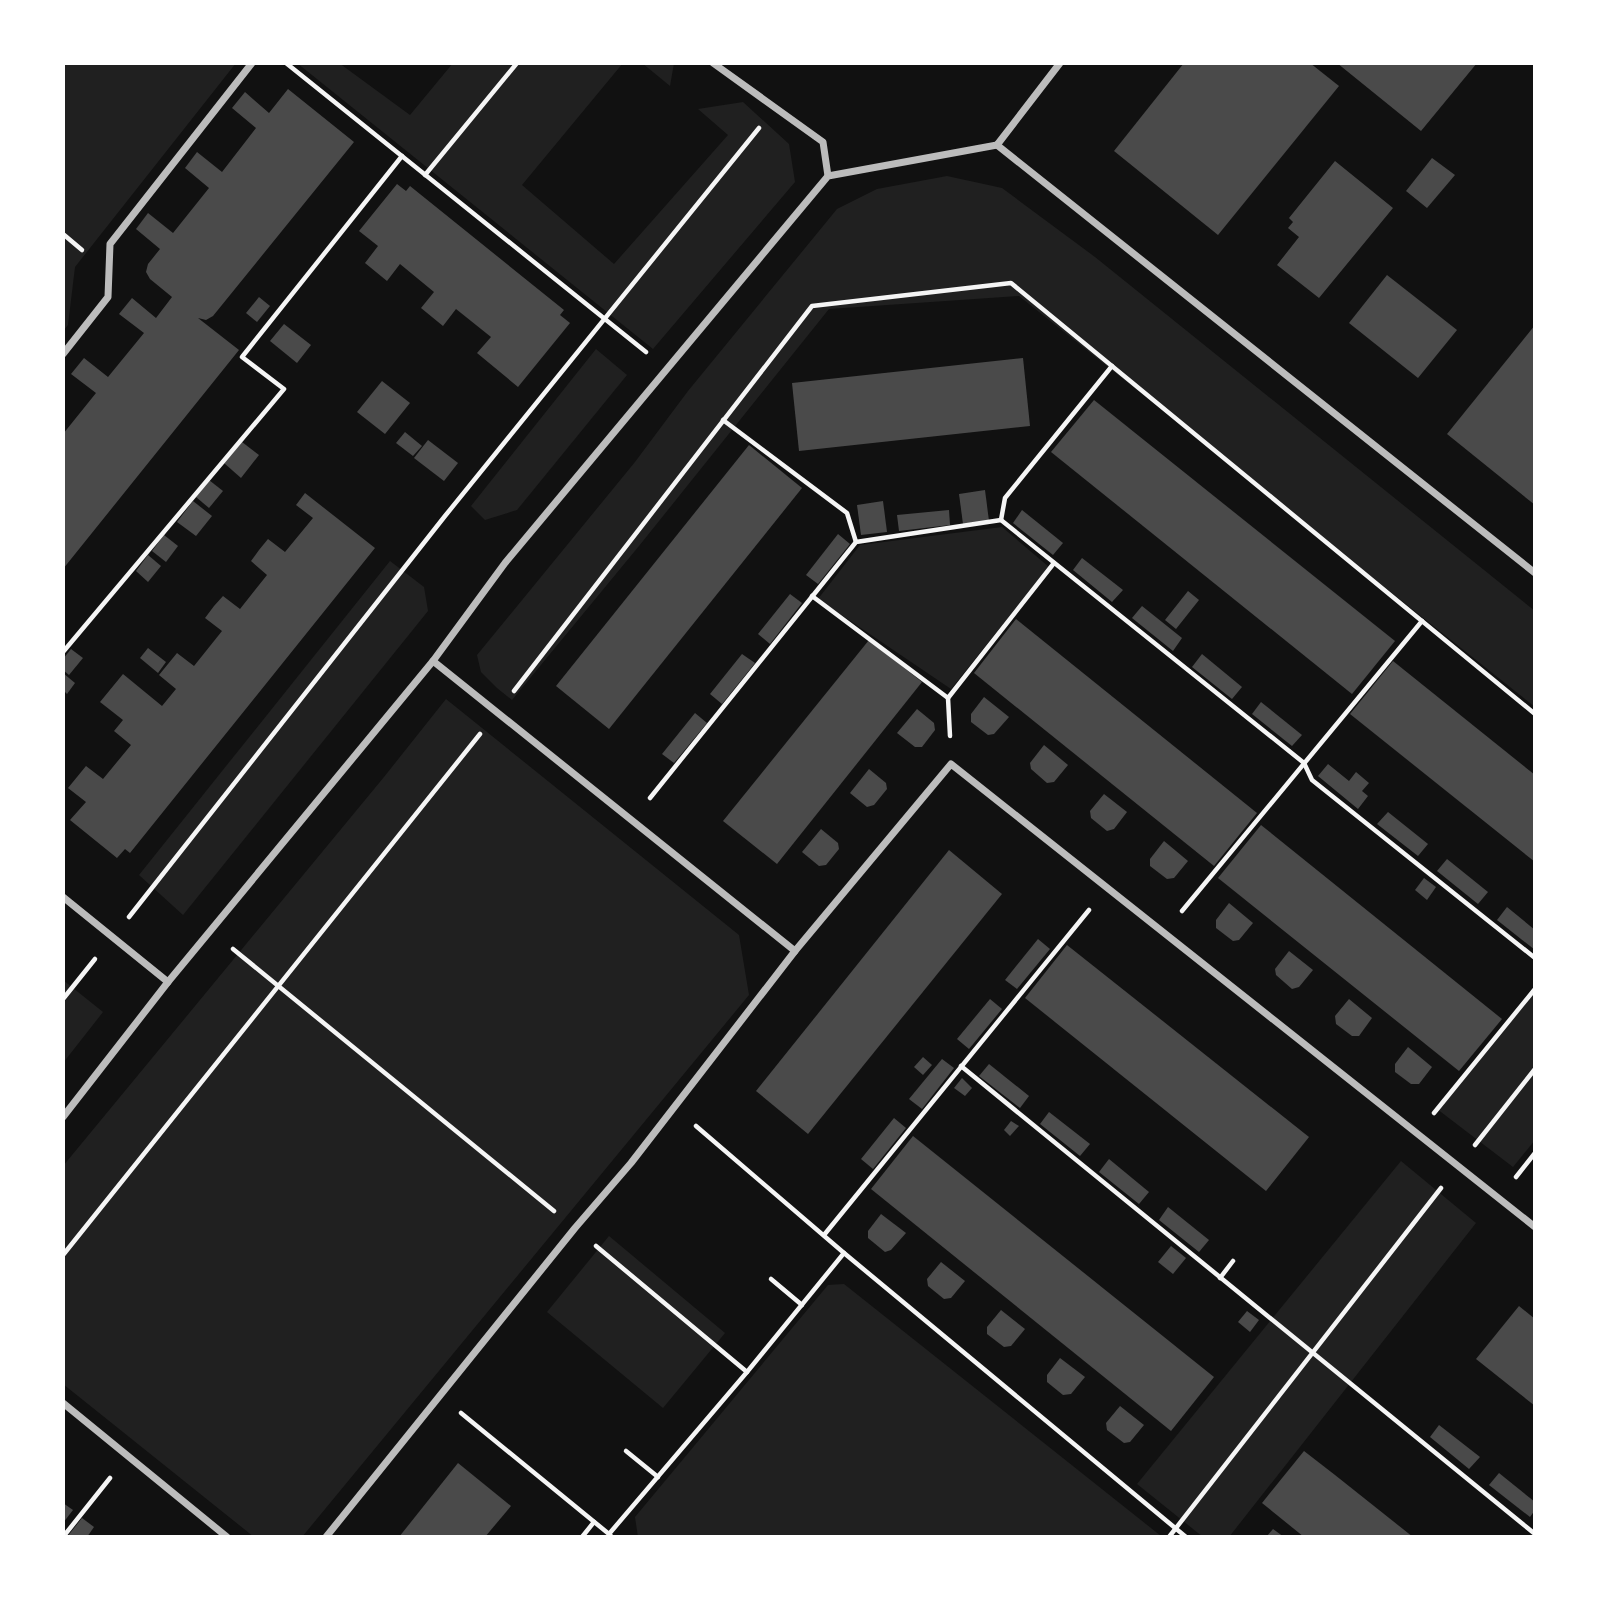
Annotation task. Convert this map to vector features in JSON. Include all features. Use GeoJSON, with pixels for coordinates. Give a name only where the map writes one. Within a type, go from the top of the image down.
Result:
{"type":"FeatureCollection","features":[{"type":"Feature","properties":{"kind":"street"},"geometry":{"type":"LineString","coordinates":[[63,354],[108,298],[110,244],[252,63]]}},
{"type":"Feature","properties":{"kind":"street"},"geometry":{"type":"LineString","coordinates":[[713,63],[823,142],[828,176]]}},
{"type":"Feature","properties":{"kind":"street"},"geometry":{"type":"LineString","coordinates":[[63,1116],[168,982],[433,661],[505,563],[828,176],[998,145],[1060,63]]}},
{"type":"Feature","properties":{"kind":"street"},"geometry":{"type":"LineString","coordinates":[[998,145],[1535,573]]}},
{"type":"Feature","properties":{"kind":"street"},"geometry":{"type":"LineString","coordinates":[[433,661],[795,951]]}},
{"type":"Feature","properties":{"kind":"street"},"geometry":{"type":"LineString","coordinates":[[326,1537],[575,1228],[631,1163],[795,951],[951,764],[1535,1227]]}},
{"type":"Feature","properties":{"kind":"street"},"geometry":{"type":"LineString","coordinates":[[63,897],[168,982]]}},
{"type":"Feature","properties":{"kind":"street"},"geometry":{"type":"LineString","coordinates":[[63,1403],[227,1537]]}},
{"type":"Feature","properties":{"kind":"path"},"geometry":{"type":"LineString","coordinates":[[286,63],[667,369]]}},
{"type":"Feature","properties":{"kind":"path"},"geometry":{"type":"LineString","coordinates":[[425,175],[517,63]]}},
{"type":"Feature","properties":{"kind":"path"},"geometry":{"type":"LineString","coordinates":[[63,999],[445,516],[775,108]]}},
{"type":"Feature","properties":{"kind":"path"},"geometry":{"type":"LineString","coordinates":[[63,652],[284,389],[242,357],[402,156]]}},
{"type":"Feature","properties":{"kind":"path"},"geometry":{"type":"LineString","coordinates":[[63,1255],[497,713],[812,306],[1011,283],[1535,714]]}},
{"type":"Feature","properties":{"kind":"path"},"geometry":{"type":"LineString","coordinates":[[1001,520],[1005,498],[1112,366]]}},
{"type":"Feature","properties":{"kind":"path"},"geometry":{"type":"LineString","coordinates":[[723,420],[847,513],[856,542]]}},
{"type":"Feature","properties":{"kind":"path"},"geometry":{"type":"LineString","coordinates":[[632,821],[856,542],[1001,520],[1304,763],[1312,780],[1535,958]]}},
{"type":"Feature","properties":{"kind":"path"},"geometry":{"type":"LineString","coordinates":[[951,764],[948,698],[1054,563]]}},
{"type":"Feature","properties":{"kind":"path"},"geometry":{"type":"LineString","coordinates":[[812,596],[948,698]]}},
{"type":"Feature","properties":{"kind":"path"},"geometry":{"type":"LineString","coordinates":[[1164,933],[1422,621]]}},
{"type":"Feature","properties":{"kind":"path"},"geometry":{"type":"LineString","coordinates":[[824,1235],[1107,888]]}},
{"type":"Feature","properties":{"kind":"path"},"geometry":{"type":"LineString","coordinates":[[211,931],[747,1372]]}},
{"type":"Feature","properties":{"kind":"path"},"geometry":{"type":"LineString","coordinates":[[1418,1133],[1535,989]]}},
{"type":"Feature","properties":{"kind":"path"},"geometry":{"type":"LineString","coordinates":[[961,1066],[1535,1534]]}},
{"type":"Feature","properties":{"kind":"path"},"geometry":{"type":"LineString","coordinates":[[1169,1537],[1535,1069]]}},
{"type":"Feature","properties":{"kind":"path"},"geometry":{"type":"LineString","coordinates":[[674,1107],[844,1253],[1186,1537]]}},
{"type":"Feature","properties":{"kind":"path"},"geometry":{"type":"LineString","coordinates":[[440,1395],[611,1536],[844,1253]]}},
{"type":"Feature","properties":{"kind":"path"},"geometry":{"type":"LineString","coordinates":[[1220,1278],[1233,1261]]}},
{"type":"Feature","properties":{"kind":"path"},"geometry":{"type":"LineString","coordinates":[[771,1279],[802,1305]]}},
{"type":"Feature","properties":{"kind":"path"},"geometry":{"type":"LineString","coordinates":[[626,1451],[658,1477]]}},
{"type":"Feature","properties":{"kind":"path"},"geometry":{"type":"LineString","coordinates":[[63,1537],[127,1456]]}},
{"type":"Feature","properties":{"kind":"path"},"geometry":{"type":"LineString","coordinates":[[582,1537],[594,1522]]}},
{"type":"Feature","properties":{"kind":"shaded area"},"geometry":{"type":"Polygon","coordinates":[[[63,63],[236,63],[75,267],[68,325],[63,331],[63,63]]]}},
{"type":"Feature","properties":{"kind":"shaded area"},"geometry":{"type":"Polygon","coordinates":[[[297,63],[339,63],[410,115],[453,63],[623,63],[522,185],[614,264],[728,135],[698,109],[743,102],[789,144],[795,182],[653,349],[297,63]]]}},
{"type":"Feature","properties":{"kind":"shaded area"},"geometry":{"type":"Polygon","coordinates":[[[642,63],[674,63],[670,86],[642,63]]]}},
{"type":"Feature","properties":{"kind":"shaded area"},"geometry":{"type":"Polygon","coordinates":[[[947,176],[1002,188],[1095,257],[1535,611],[1535,707],[1019,296],[829,309],[512,700],[497,688],[481,672],[477,655],[837,209],[877,189],[947,176]]]}},
{"type":"Feature","properties":{"kind":"shaded area"},"geometry":{"type":"Polygon","coordinates":[[[596,349],[627,375],[517,510],[485,520],[471,506],[596,349]]]}},
{"type":"Feature","properties":{"kind":"shaded area"},"geometry":{"type":"Polygon","coordinates":[[[1002,527],[1049,567],[951,689],[818,599],[860,545],[1002,527]]]}},
{"type":"Feature","properties":{"kind":"shaded area"},"geometry":{"type":"Polygon","coordinates":[[[390,561],[424,587],[428,611],[183,915],[139,875],[390,561]]]}},
{"type":"Feature","properties":{"kind":"shaded area"},"geometry":{"type":"Polygon","coordinates":[[[446,699],[739,935],[749,995],[302,1537],[254,1537],[63,1384],[63,1166],[446,699]]]}},
{"type":"Feature","properties":{"kind":"shaded area"},"geometry":{"type":"Polygon","coordinates":[[[63,980],[103,1012],[63,1063],[63,980]]]}},
{"type":"Feature","properties":{"kind":"shaded area"},"geometry":{"type":"Polygon","coordinates":[[[1535,992],[1535,1140],[1513,1167],[1437,1109],[1535,992]]]}},
{"type":"Feature","properties":{"kind":"shaded area"},"geometry":{"type":"Polygon","coordinates":[[[1401,1161],[1476,1223],[1229,1537],[1203,1537],[1137,1484],[1401,1161]]]}},
{"type":"Feature","properties":{"kind":"shaded area"},"geometry":{"type":"Polygon","coordinates":[[[609,1236],[725,1333],[663,1408],[547,1312],[609,1236]]]}},
{"type":"Feature","properties":{"kind":"shaded area"},"geometry":{"type":"Polygon","coordinates":[[[844,1284],[1161,1536],[638,1537],[635,1517],[828,1285],[844,1284]]]}},
{"type":"Feature","properties":{"kind":"building"},"geometry":{"type":"Polygon","coordinates":[[[1184,63],[1310,63],[1339,86],[1218,235],[1114,151],[1184,63]]]}},
{"type":"Feature","properties":{"kind":"building"},"geometry":{"type":"Polygon","coordinates":[[[1337,63],[1477,63],[1421,131],[1337,63]]]}},
{"type":"Feature","properties":{"kind":"building"},"geometry":{"type":"Polygon","coordinates":[[[288,89],[354,142],[213,316],[206,320],[198,318],[239,350],[63,569],[63,434],[96,393],[71,374],[84,358],[108,377],[144,333],[119,314],[132,298],[156,318],[172,297],[150,279],[146,272],[148,264],[160,249],[136,229],[148,213],[173,233],[209,188],[185,168],[197,152],[222,172],[256,128],[232,108],[245,92],[269,113],[288,89]]]}},
{"type":"Feature","properties":{"kind":"building"},"geometry":{"type":"Polygon","coordinates":[[[1432,158],[1455,175],[1427,208],[1406,191],[1432,158]]]}},
{"type":"Feature","properties":{"kind":"building"},"geometry":{"type":"Polygon","coordinates":[[[1335,161],[1393,208],[1319,298],[1277,265],[1299,237],[1288,228],[1293,222],[1289,218],[1335,161]]]}},
{"type":"Feature","properties":{"kind":"building"},"geometry":{"type":"Polygon","coordinates":[[[397,184],[406,191],[410,186],[564,310],[560,315],[570,323],[518,387],[477,353],[491,337],[456,309],[443,326],[421,308],[434,292],[400,264],[387,281],[365,263],[378,246],[359,231],[397,184]]]}},
{"type":"Feature","properties":{"kind":"building"},"geometry":{"type":"Polygon","coordinates":[[[1387,275],[1457,330],[1418,378],[1349,323],[1387,275]]]}},
{"type":"Feature","properties":{"kind":"building"},"geometry":{"type":"Polygon","coordinates":[[[259,297],[270,306],[257,322],[246,313],[259,297]]]}},
{"type":"Feature","properties":{"kind":"building"},"geometry":{"type":"Polygon","coordinates":[[[284,324],[311,345],[297,363],[270,341],[284,324]]]}},
{"type":"Feature","properties":{"kind":"building"},"geometry":{"type":"Polygon","coordinates":[[[1535,325],[1535,505],[1447,434],[1535,325]]]}},
{"type":"Feature","properties":{"kind":"building"},"geometry":{"type":"Polygon","coordinates":[[[1023,358],[1030,426],[799,451],[792,383],[1023,358]]]}},
{"type":"Feature","properties":{"kind":"building"},"geometry":{"type":"Polygon","coordinates":[[[382,381],[410,403],[385,434],[357,412],[382,381]]]}},
{"type":"Feature","properties":{"kind":"building"},"geometry":{"type":"Polygon","coordinates":[[[1094,400],[1395,641],[1352,694],[1051,452],[1094,400]]]}},
{"type":"Feature","properties":{"kind":"building"},"geometry":{"type":"Polygon","coordinates":[[[405,432],[422,446],[413,456],[396,443],[405,432]]]}},
{"type":"Feature","properties":{"kind":"building"},"geometry":{"type":"Polygon","coordinates":[[[428,440],[458,463],[444,481],[414,458],[428,440]]]}},
{"type":"Feature","properties":{"kind":"building"},"geometry":{"type":"Polygon","coordinates":[[[242,442],[259,455],[241,478],[224,463],[242,442]]]}},
{"type":"Feature","properties":{"kind":"building"},"geometry":{"type":"Polygon","coordinates":[[[749,445],[802,488],[609,729],[556,686],[749,445]]]}},
{"type":"Feature","properties":{"kind":"building"},"geometry":{"type":"Polygon","coordinates":[[[209,480],[223,491],[209,508],[196,497],[209,480]]]}},
{"type":"Feature","properties":{"kind":"building"},"geometry":{"type":"Polygon","coordinates":[[[985,490],[989,521],[963,524],[959,494],[985,490]]]}},
{"type":"Feature","properties":{"kind":"building"},"geometry":{"type":"Polygon","coordinates":[[[305,493],[375,548],[130,853],[125,849],[117,858],[70,820],[86,802],[68,788],[86,766],[103,779],[131,745],[114,731],[123,720],[100,702],[123,674],[162,706],[176,689],[159,675],[177,653],[194,666],[222,631],[205,618],[214,606],[223,596],[240,609],[267,575],[251,561],[259,550],[268,539],[285,552],[313,518],[296,505],[305,493]]]}},
{"type":"Feature","properties":{"kind":"building"},"geometry":{"type":"Polygon","coordinates":[[[193,501],[212,516],[196,536],[177,522],[193,501]]]}},
{"type":"Feature","properties":{"kind":"building"},"geometry":{"type":"Polygon","coordinates":[[[883,501],[887,532],[861,535],[857,505],[883,501]]]}},
{"type":"Feature","properties":{"kind":"building"},"geometry":{"type":"Polygon","coordinates":[[[949,510],[950,525],[899,531],[897,515],[949,510]]]}},
{"type":"Feature","properties":{"kind":"building"},"geometry":{"type":"Polygon","coordinates":[[[1022,510],[1063,543],[1053,555],[1013,523],[1022,510]]]}},
{"type":"Feature","properties":{"kind":"building"},"geometry":{"type":"Polygon","coordinates":[[[838,534],[850,544],[818,584],[806,575],[838,534]]]}},
{"type":"Feature","properties":{"kind":"building"},"geometry":{"type":"Polygon","coordinates":[[[164,535],[178,546],[166,562],[152,551],[164,535]]]}},
{"type":"Feature","properties":{"kind":"building"},"geometry":{"type":"Polygon","coordinates":[[[148,555],[161,566],[148,582],[136,571],[148,555]]]}},
{"type":"Feature","properties":{"kind":"building"},"geometry":{"type":"Polygon","coordinates":[[[1082,558],[1123,590],[1112,602],[1073,570],[1082,558]]]}},
{"type":"Feature","properties":{"kind":"building"},"geometry":{"type":"Polygon","coordinates":[[[1188,591],[1199,600],[1176,629],[1165,620],[1188,591]]]}},
{"type":"Feature","properties":{"kind":"building"},"geometry":{"type":"Polygon","coordinates":[[[790,594],[802,603],[770,644],[758,634],[790,594]]]}},
{"type":"Feature","properties":{"kind":"building"},"geometry":{"type":"Polygon","coordinates":[[[1142,606],[1182,638],[1173,651],[1132,618],[1142,606]]]}},
{"type":"Feature","properties":{"kind":"building"},"geometry":{"type":"Polygon","coordinates":[[[1016,619],[1257,813],[1214,866],[974,673],[1016,619]]]}},
{"type":"Feature","properties":{"kind":"building"},"geometry":{"type":"Polygon","coordinates":[[[869,640],[922,682],[777,864],[723,821],[869,640]]]}},
{"type":"Feature","properties":{"kind":"building"},"geometry":{"type":"Polygon","coordinates":[[[148,648],[166,662],[158,673],[140,658],[148,648]]]}},
{"type":"Feature","properties":{"kind":"building"},"geometry":{"type":"Polygon","coordinates":[[[71,649],[83,658],[69,675],[63,670],[63,659],[71,649]]]}},
{"type":"Feature","properties":{"kind":"building"},"geometry":{"type":"Polygon","coordinates":[[[742,654],[755,663],[722,704],[710,694],[742,654]]]}},
{"type":"Feature","properties":{"kind":"building"},"geometry":{"type":"Polygon","coordinates":[[[1202,654],[1242,687],[1232,699],[1192,667],[1202,654]]]}},
{"type":"Feature","properties":{"kind":"building"},"geometry":{"type":"Polygon","coordinates":[[[1393,661],[1535,775],[1535,862],[1350,714],[1393,661]]]}},
{"type":"Feature","properties":{"kind":"building"},"geometry":{"type":"Polygon","coordinates":[[[63,673],[75,683],[67,694],[63,690],[63,673]]]}},
{"type":"Feature","properties":{"kind":"building"},"geometry":{"type":"Polygon","coordinates":[[[984,697],[1009,717],[994,734],[988,735],[971,722],[971,714],[984,697]]]}},
{"type":"Feature","properties":{"kind":"building"},"geometry":{"type":"Polygon","coordinates":[[[1261,702],[1302,735],[1292,746],[1252,714],[1261,702]]]}},
{"type":"Feature","properties":{"kind":"building"},"geometry":{"type":"Polygon","coordinates":[[[917,709],[934,723],[935,730],[922,747],[915,747],[897,733],[917,709]]]}},
{"type":"Feature","properties":{"kind":"building"},"geometry":{"type":"Polygon","coordinates":[[[695,713],[707,723],[674,763],[662,754],[695,713]]]}},
{"type":"Feature","properties":{"kind":"building"},"geometry":{"type":"Polygon","coordinates":[[[1044,745],[1068,765],[1054,782],[1047,783],[1031,769],[1030,763],[1044,745]]]}},
{"type":"Feature","properties":{"kind":"building"},"geometry":{"type":"Polygon","coordinates":[[[1328,764],[1349,781],[1356,772],[1369,783],[1362,791],[1368,796],[1358,809],[1318,776],[1328,764]]]}},
{"type":"Feature","properties":{"kind":"building"},"geometry":{"type":"Polygon","coordinates":[[[869,769],[886,783],[887,789],[874,805],[867,807],[850,793],[869,769]]]}},
{"type":"Feature","properties":{"kind":"building"},"geometry":{"type":"Polygon","coordinates":[[[1104,794],[1127,812],[1114,829],[1107,831],[1091,818],[1090,811],[1104,794]]]}},
{"type":"Feature","properties":{"kind":"building"},"geometry":{"type":"Polygon","coordinates":[[[1388,812],[1428,844],[1418,856],[1377,824],[1388,812]]]}},
{"type":"Feature","properties":{"kind":"building"},"geometry":{"type":"Polygon","coordinates":[[[1261,825],[1502,1019],[1459,1071],[1218,878],[1261,825]]]}},
{"type":"Feature","properties":{"kind":"building"},"geometry":{"type":"Polygon","coordinates":[[[821,829],[838,843],[839,849],[826,865],[819,866],[802,852],[821,829]]]}},
{"type":"Feature","properties":{"kind":"building"},"geometry":{"type":"Polygon","coordinates":[[[1164,841],[1188,861],[1174,878],[1167,879],[1150,866],[1150,859],[1164,841]]]}},
{"type":"Feature","properties":{"kind":"building"},"geometry":{"type":"Polygon","coordinates":[[[949,850],[1002,894],[808,1134],[756,1091],[949,850]]]}},
{"type":"Feature","properties":{"kind":"building"},"geometry":{"type":"Polygon","coordinates":[[[1447,859],[1488,892],[1478,904],[1437,871],[1447,859]]]}},
{"type":"Feature","properties":{"kind":"building"},"geometry":{"type":"Polygon","coordinates":[[[1424,878],[1436,887],[1427,900],[1415,890],[1424,878]]]}},
{"type":"Feature","properties":{"kind":"building"},"geometry":{"type":"Polygon","coordinates":[[[1229,903],[1253,923],[1239,940],[1233,941],[1216,928],[1216,920],[1229,903]]]}},
{"type":"Feature","properties":{"kind":"building"},"geometry":{"type":"Polygon","coordinates":[[[1507,907],[1535,930],[1535,950],[1497,920],[1507,907]]]}},
{"type":"Feature","properties":{"kind":"building"},"geometry":{"type":"Polygon","coordinates":[[[1038,939],[1050,949],[1017,989],[1005,980],[1038,939]]]}},
{"type":"Feature","properties":{"kind":"building"},"geometry":{"type":"Polygon","coordinates":[[[1067,945],[1309,1137],[1266,1191],[1025,998],[1067,945]]]}},
{"type":"Feature","properties":{"kind":"building"},"geometry":{"type":"Polygon","coordinates":[[[1289,951],[1313,970],[1299,987],[1292,989],[1276,975],[1275,969],[1289,951]]]}},
{"type":"Feature","properties":{"kind":"building"},"geometry":{"type":"Polygon","coordinates":[[[990,999],[1002,1009],[969,1049],[957,1039],[990,999]]]}},
{"type":"Feature","properties":{"kind":"building"},"geometry":{"type":"Polygon","coordinates":[[[1349,999],[1372,1018],[1359,1036],[1352,1036],[1336,1024],[1335,1016],[1349,999]]]}},
{"type":"Feature","properties":{"kind":"building"},"geometry":{"type":"Polygon","coordinates":[[[1408,1047],[1432,1067],[1419,1084],[1411,1084],[1395,1072],[1395,1064],[1408,1047]]]}},
{"type":"Feature","properties":{"kind":"building"},"geometry":{"type":"Polygon","coordinates":[[[923,1057],[932,1065],[923,1075],[914,1067],[923,1057]]]}},
{"type":"Feature","properties":{"kind":"building"},"geometry":{"type":"Polygon","coordinates":[[[942,1059],[954,1068],[922,1109],[909,1099],[942,1059]]]}},
{"type":"Feature","properties":{"kind":"building"},"geometry":{"type":"Polygon","coordinates":[[[989,1064],[1029,1096],[1020,1108],[979,1076],[989,1064]]]}},
{"type":"Feature","properties":{"kind":"building"},"geometry":{"type":"Polygon","coordinates":[[[962,1078],[972,1088],[965,1096],[954,1088],[962,1078]]]}},
{"type":"Feature","properties":{"kind":"building"},"geometry":{"type":"Polygon","coordinates":[[[1049,1112],[1090,1144],[1080,1156],[1040,1124],[1049,1112]]]}},
{"type":"Feature","properties":{"kind":"building"},"geometry":{"type":"Polygon","coordinates":[[[894,1118],[906,1128],[873,1169],[861,1159],[894,1118]]]}},
{"type":"Feature","properties":{"kind":"building"},"geometry":{"type":"Polygon","coordinates":[[[1011,1121],[1019,1126],[1010,1136],[1004,1130],[1011,1121]]]}},
{"type":"Feature","properties":{"kind":"building"},"geometry":{"type":"Polygon","coordinates":[[[913,1136],[1214,1377],[1171,1431],[871,1189],[913,1136]]]}},
{"type":"Feature","properties":{"kind":"building"},"geometry":{"type":"Polygon","coordinates":[[[1109,1159],[1149,1192],[1139,1204],[1099,1172],[1109,1159]]]}},
{"type":"Feature","properties":{"kind":"building"},"geometry":{"type":"Polygon","coordinates":[[[1168,1207],[1209,1240],[1199,1252],[1159,1220],[1168,1207]]]}},
{"type":"Feature","properties":{"kind":"building"},"geometry":{"type":"Polygon","coordinates":[[[881,1214],[906,1233],[891,1250],[885,1252],[868,1238],[868,1231],[881,1214]]]}},
{"type":"Feature","properties":{"kind":"building"},"geometry":{"type":"Polygon","coordinates":[[[1171,1246],[1186,1258],[1173,1274],[1158,1262],[1171,1246]]]}},
{"type":"Feature","properties":{"kind":"building"},"geometry":{"type":"Polygon","coordinates":[[[941,1262],[965,1281],[951,1298],[944,1299],[928,1286],[927,1279],[941,1262]]]}},
{"type":"Feature","properties":{"kind":"building"},"geometry":{"type":"Polygon","coordinates":[[[1519,1306],[1535,1319],[1535,1406],[1476,1359],[1519,1306]]]}},
{"type":"Feature","properties":{"kind":"building"},"geometry":{"type":"Polygon","coordinates":[[[1001,1310],[1025,1329],[1011,1346],[1004,1347],[987,1334],[987,1327],[1001,1310]]]}},
{"type":"Feature","properties":{"kind":"building"},"geometry":{"type":"Polygon","coordinates":[[[1247,1311],[1259,1320],[1250,1332],[1238,1322],[1247,1311]]]}},
{"type":"Feature","properties":{"kind":"building"},"geometry":{"type":"Polygon","coordinates":[[[1060,1358],[1085,1377],[1071,1394],[1063,1395],[1047,1382],[1047,1375],[1060,1358]]]}},
{"type":"Feature","properties":{"kind":"building"},"geometry":{"type":"Polygon","coordinates":[[[1120,1406],[1144,1425],[1130,1442],[1124,1443],[1107,1430],[1106,1423],[1120,1406]]]}},
{"type":"Feature","properties":{"kind":"building"},"geometry":{"type":"Polygon","coordinates":[[[1439,1425],[1480,1457],[1469,1469],[1430,1437],[1439,1425]]]}},
{"type":"Feature","properties":{"kind":"building"},"geometry":{"type":"Polygon","coordinates":[[[1304,1451],[1413,1537],[1304,1537],[1262,1503],[1304,1451]]]}},
{"type":"Feature","properties":{"kind":"building"},"geometry":{"type":"Polygon","coordinates":[[[458,1463],[511,1506],[485,1537],[399,1537],[458,1463]]]}},
{"type":"Feature","properties":{"kind":"building"},"geometry":{"type":"Polygon","coordinates":[[[1499,1473],[1535,1502],[1535,1510],[1530,1517],[1489,1485],[1499,1473]]]}},
{"type":"Feature","properties":{"kind":"building"},"geometry":{"type":"Polygon","coordinates":[[[63,1503],[73,1510],[63,1523],[63,1503]]]}},
{"type":"Feature","properties":{"kind":"building"},"geometry":{"type":"Polygon","coordinates":[[[82,1518],[94,1527],[87,1537],[67,1537],[82,1518]]]}},
{"type":"Feature","properties":{"kind":"building"},"geometry":{"type":"Polygon","coordinates":[[[1273,1529],[1284,1537],[1266,1537],[1273,1529]]]}}]}
